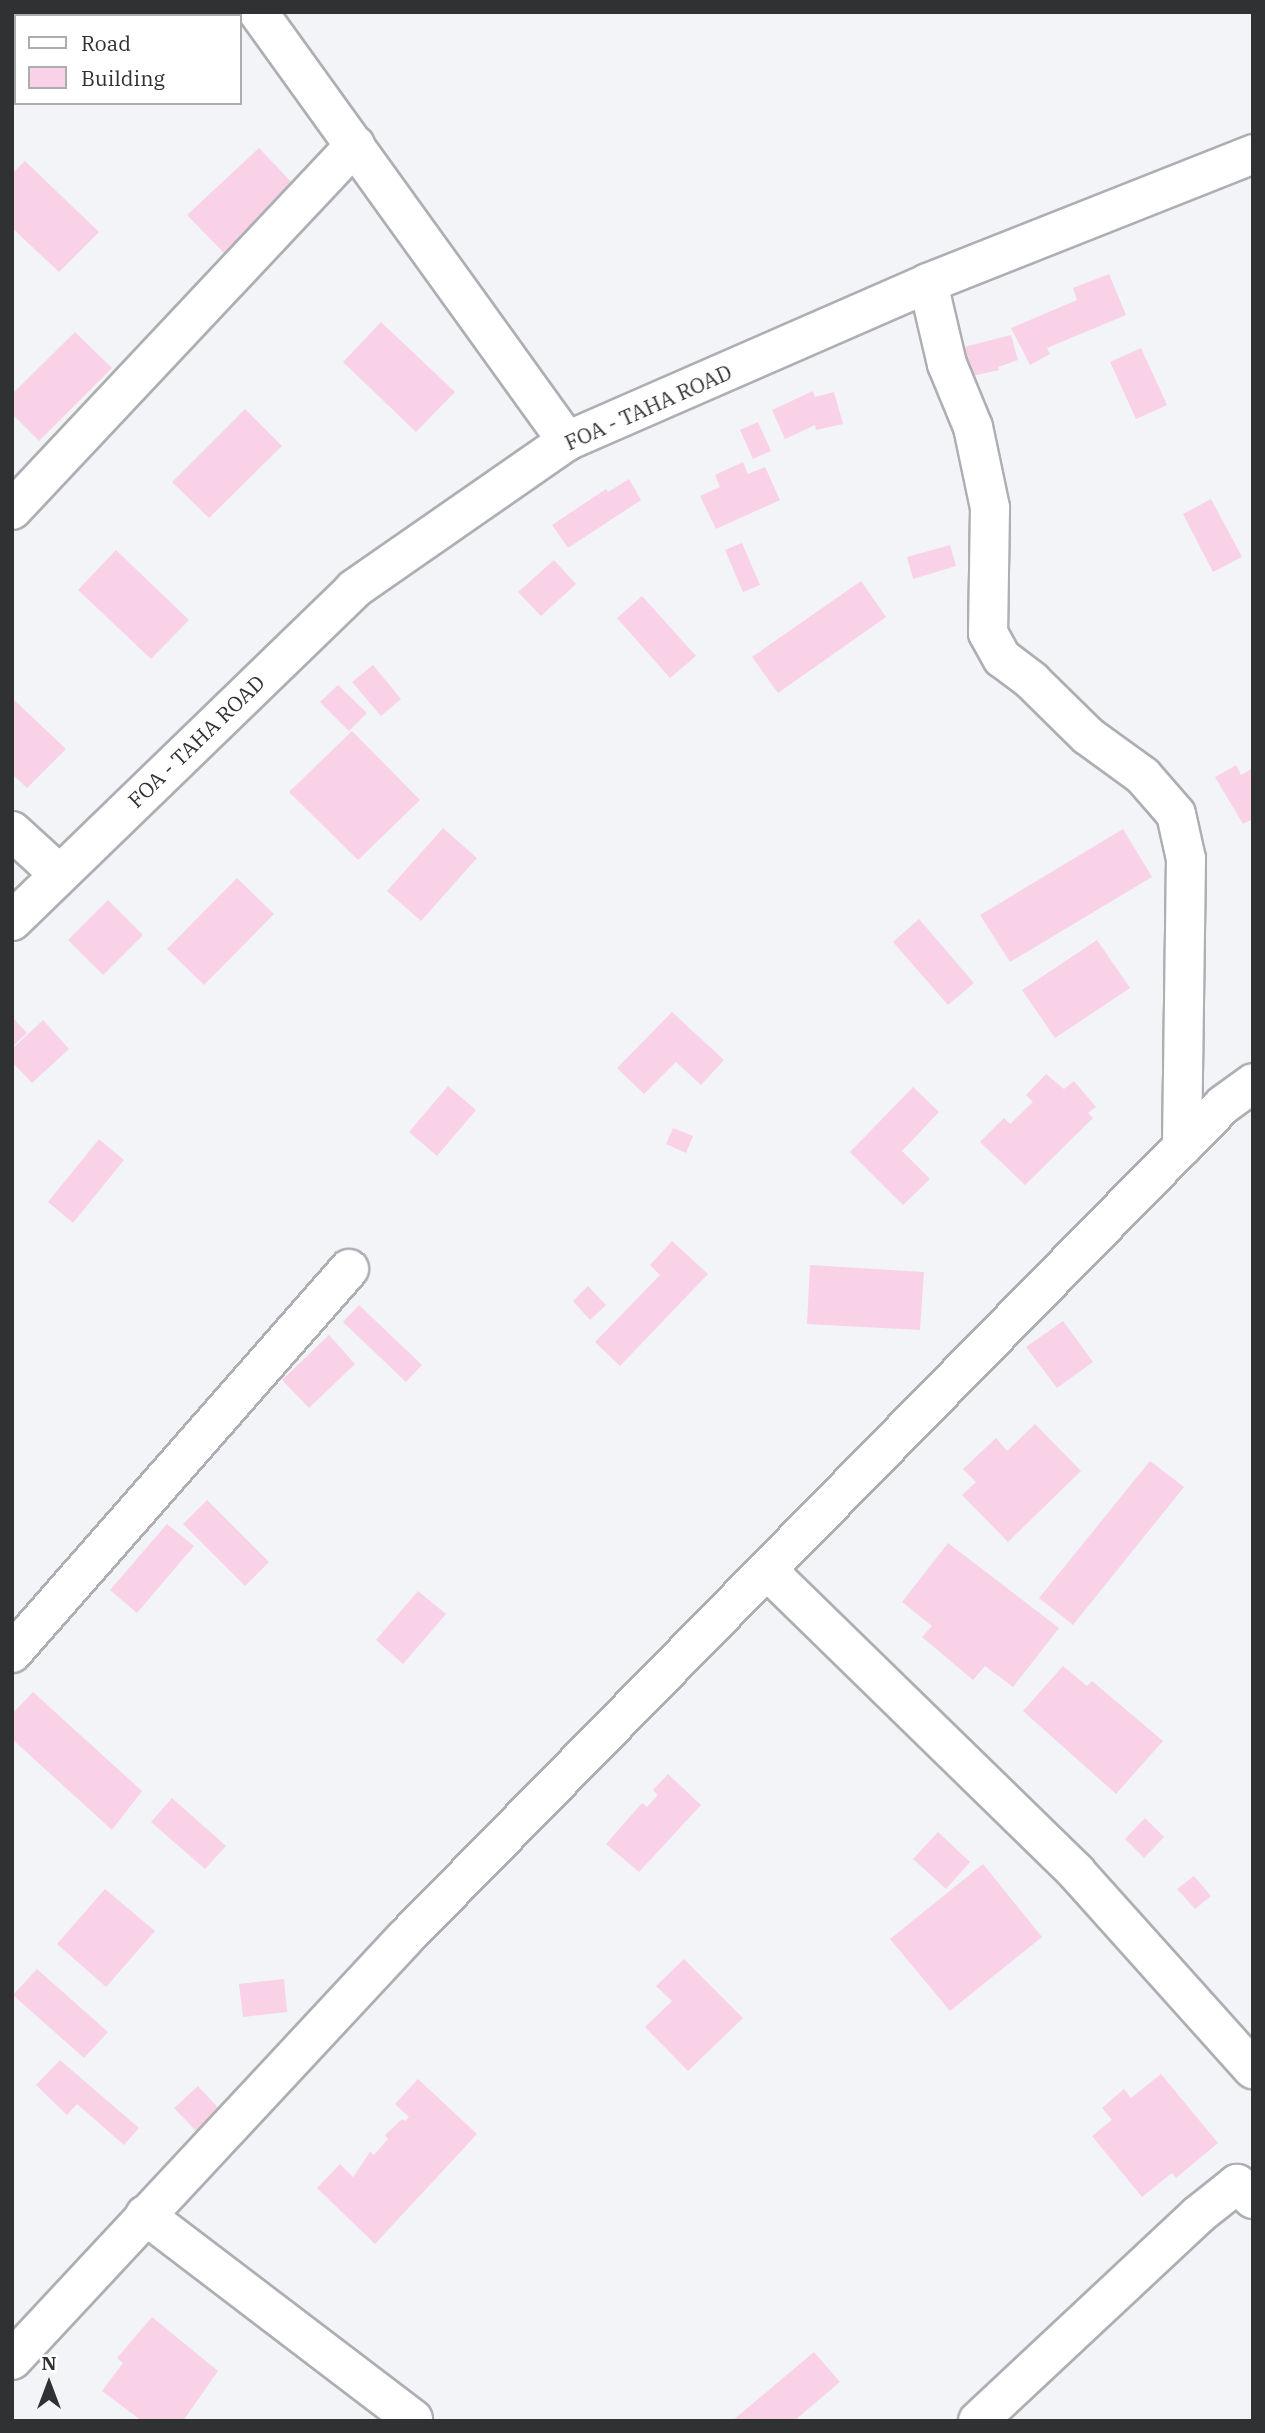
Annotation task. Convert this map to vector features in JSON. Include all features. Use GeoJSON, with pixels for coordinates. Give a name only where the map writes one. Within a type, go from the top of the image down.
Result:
{"type":"FeatureCollection","features":[{"type":"Feature","properties":{"kind":"street"},"geometry":{"type":"LineString","coordinates":[[258,12],[567,441]]}},
{"type":"Feature","properties":{"kind":"street"},"geometry":{"type":"LineString","coordinates":[[12,510],[355,145]]}},
{"type":"Feature","properties":{"kind":"street","name":"FOA - TAHA ROAD"},"geometry":{"type":"LineString","coordinates":[[12,921],[58,873],[354,589],[567,441],[928,284],[1253,154]]}},
{"type":"Feature","properties":{"kind":"street"},"geometry":{"type":"LineString","coordinates":[[928,284],[947,364],[973,426],[990,508],[988,633],[1002,658],[1032,681],[1088,736],[1143,776],[1176,814],[1186,859],[1182,1147]]}},
{"type":"Feature","properties":{"kind":"street"},"geometry":{"type":"LineString","coordinates":[[12,831],[58,873]]}},
{"type":"Feature","properties":{"kind":"street"},"geometry":{"type":"LineString","coordinates":[[12,2360],[406,1937],[1223,1105],[1253,1083]]}},
{"type":"Feature","properties":{"kind":"street"},"geometry":{"type":"LineString","coordinates":[[12,1653],[349,1269]]}},
{"type":"Feature","properties":{"kind":"street"},"geometry":{"type":"LineString","coordinates":[[768,1571],[1076,1872],[1253,2069]]}},
{"type":"Feature","properties":{"kind":"street"},"geometry":{"type":"LineString","coordinates":[[978,2421],[1198,2215],[1248,2185]]}},
{"type":"Feature","properties":{"kind":"street"},"geometry":{"type":"LineString","coordinates":[[145,2216],[412,2419]]}},
{"type":"Feature","properties":{"kind":"building"},"geometry":{"type":"Polygon","coordinates":[[[120,12],[122,14],[62,14],[120,12]]]}},
{"type":"Feature","properties":{"kind":"building"},"geometry":{"type":"Polygon","coordinates":[[[259,148],[297,188],[225,254],[187,215],[259,148]]]}},
{"type":"Feature","properties":{"kind":"building"},"geometry":{"type":"Polygon","coordinates":[[[25,161],[99,232],[59,272],[12,228],[12,174],[25,161]]]}},
{"type":"Feature","properties":{"kind":"building"},"geometry":{"type":"Polygon","coordinates":[[[1109,274],[1126,315],[1047,348],[1050,354],[1030,365],[1011,328],[1077,300],[1073,288],[1109,274]]]}},
{"type":"Feature","properties":{"kind":"building"},"geometry":{"type":"Polygon","coordinates":[[[381,322],[455,392],[416,432],[343,362],[381,322]]]}},
{"type":"Feature","properties":{"kind":"building"},"geometry":{"type":"Polygon","coordinates":[[[75,332],[112,368],[39,441],[12,414],[12,394],[75,332]]]}},
{"type":"Feature","properties":{"kind":"building"},"geometry":{"type":"Polygon","coordinates":[[[1011,335],[1018,360],[998,367],[999,370],[963,378],[956,349],[1011,335]]]}},
{"type":"Feature","properties":{"kind":"building"},"geometry":{"type":"Polygon","coordinates":[[[1141,348],[1167,405],[1136,419],[1110,362],[1141,348]]]}},
{"type":"Feature","properties":{"kind":"building"},"geometry":{"type":"Polygon","coordinates":[[[813,391],[815,397],[834,392],[843,424],[816,430],[815,425],[785,439],[772,410],[813,391]]]}},
{"type":"Feature","properties":{"kind":"building"},"geometry":{"type":"Polygon","coordinates":[[[245,409],[282,446],[209,518],[172,482],[245,409]]]}},
{"type":"Feature","properties":{"kind":"building"},"geometry":{"type":"Polygon","coordinates":[[[758,422],[771,451],[753,459],[740,430],[758,422]]]}},
{"type":"Feature","properties":{"kind":"building"},"geometry":{"type":"Polygon","coordinates":[[[743,462],[748,474],[765,467],[780,500],[716,529],[700,496],[720,487],[715,475],[743,462]]]}},
{"type":"Feature","properties":{"kind":"building"},"geometry":{"type":"Polygon","coordinates":[[[629,479],[641,500],[568,548],[552,525],[606,489],[608,492],[629,479]]]}},
{"type":"Feature","properties":{"kind":"building"},"geometry":{"type":"Polygon","coordinates":[[[1211,499],[1242,557],[1213,572],[1183,514],[1211,499]]]}},
{"type":"Feature","properties":{"kind":"building"},"geometry":{"type":"Polygon","coordinates":[[[742,543],[760,585],[743,592],[725,550],[742,543]]]}},
{"type":"Feature","properties":{"kind":"building"},"geometry":{"type":"Polygon","coordinates":[[[950,545],[956,566],[913,579],[907,557],[950,545]]]}},
{"type":"Feature","properties":{"kind":"building"},"geometry":{"type":"Polygon","coordinates":[[[116,550],[189,620],[151,659],[78,590],[116,550]]]}},
{"type":"Feature","properties":{"kind":"building"},"geometry":{"type":"Polygon","coordinates":[[[554,560],[576,584],[541,616],[518,592],[554,560]]]}},
{"type":"Feature","properties":{"kind":"building"},"geometry":{"type":"Polygon","coordinates":[[[861,581],[886,617],[778,693],[752,657],[861,581]]]}},
{"type":"Feature","properties":{"kind":"building"},"geometry":{"type":"Polygon","coordinates":[[[642,596],[696,656],[670,678],[617,618],[642,596]]]}},
{"type":"Feature","properties":{"kind":"building"},"geometry":{"type":"Polygon","coordinates":[[[373,665],[401,699],[381,716],[352,682],[373,665]]]}},
{"type":"Feature","properties":{"kind":"building"},"geometry":{"type":"Polygon","coordinates":[[[338,685],[367,713],[349,731],[320,702],[338,685]]]}},
{"type":"Feature","properties":{"kind":"building"},"geometry":{"type":"Polygon","coordinates":[[[12,698],[66,749],[27,788],[12,774],[12,698]]]}},
{"type":"Feature","properties":{"kind":"building"},"geometry":{"type":"Polygon","coordinates":[[[352,731],[420,800],[358,860],[289,792],[352,731]]]}},
{"type":"Feature","properties":{"kind":"building"},"geometry":{"type":"Polygon","coordinates":[[[1236,765],[1241,775],[1253,768],[1253,819],[1243,824],[1215,777],[1236,765]]]}},
{"type":"Feature","properties":{"kind":"building"},"geometry":{"type":"Polygon","coordinates":[[[443,828],[477,858],[421,921],[387,891],[443,828]]]}},
{"type":"Feature","properties":{"kind":"building"},"geometry":{"type":"Polygon","coordinates":[[[1123,829],[1152,877],[1010,962],[980,915],[1123,829]]]}},
{"type":"Feature","properties":{"kind":"building"},"geometry":{"type":"Polygon","coordinates":[[[237,878],[274,914],[204,985],[167,949],[237,878]]]}},
{"type":"Feature","properties":{"kind":"building"},"geometry":{"type":"Polygon","coordinates":[[[108,900],[143,935],[103,975],[68,940],[108,900]]]}},
{"type":"Feature","properties":{"kind":"building"},"geometry":{"type":"Polygon","coordinates":[[[919,919],[974,983],[948,1005],[893,942],[919,919]]]}},
{"type":"Feature","properties":{"kind":"building"},"geometry":{"type":"Polygon","coordinates":[[[1097,940],[1130,988],[1055,1038],[1022,990],[1097,940]]]}},
{"type":"Feature","properties":{"kind":"building"},"geometry":{"type":"Polygon","coordinates":[[[672,1012],[724,1060],[701,1085],[676,1062],[644,1094],[617,1068],[672,1012]]]}},
{"type":"Feature","properties":{"kind":"building"},"geometry":{"type":"Polygon","coordinates":[[[12,1017],[27,1033],[12,1047],[12,1017]]]}},
{"type":"Feature","properties":{"kind":"building"},"geometry":{"type":"Polygon","coordinates":[[[43,1020],[69,1049],[32,1083],[12,1062],[12,1049],[43,1020]]]}},
{"type":"Feature","properties":{"kind":"building"},"geometry":{"type":"Polygon","coordinates":[[[1046,1074],[1064,1089],[1074,1081],[1096,1107],[1088,1113],[1093,1118],[1025,1185],[980,1142],[1004,1118],[1010,1124],[1033,1102],[1026,1095],[1046,1074]]]}},
{"type":"Feature","properties":{"kind":"building"},"geometry":{"type":"Polygon","coordinates":[[[448,1086],[476,1110],[437,1156],[409,1132],[448,1086]]]}},
{"type":"Feature","properties":{"kind":"building"},"geometry":{"type":"Polygon","coordinates":[[[913,1087],[939,1112],[902,1151],[930,1179],[903,1205],[850,1152],[913,1087]]]}},
{"type":"Feature","properties":{"kind":"building"},"geometry":{"type":"Polygon","coordinates":[[[673,1128],[693,1136],[686,1153],[666,1144],[673,1128]]]}},
{"type":"Feature","properties":{"kind":"building"},"geometry":{"type":"Polygon","coordinates":[[[99,1139],[124,1160],[73,1223],[48,1202],[99,1139]]]}},
{"type":"Feature","properties":{"kind":"building"},"geometry":{"type":"Polygon","coordinates":[[[672,1241],[708,1274],[620,1366],[595,1342],[660,1275],[650,1265],[672,1241]]]}},
{"type":"Feature","properties":{"kind":"building"},"geometry":{"type":"Polygon","coordinates":[[[810,1265],[924,1272],[920,1330],[807,1324],[810,1265]]]}},
{"type":"Feature","properties":{"kind":"building"},"geometry":{"type":"Polygon","coordinates":[[[588,1286],[606,1305],[590,1320],[573,1301],[588,1286]]]}},
{"type":"Feature","properties":{"kind":"building"},"geometry":{"type":"Polygon","coordinates":[[[359,1305],[422,1365],[406,1382],[343,1322],[359,1305]]]}},
{"type":"Feature","properties":{"kind":"building"},"geometry":{"type":"Polygon","coordinates":[[[1063,1321],[1093,1362],[1057,1388],[1026,1347],[1063,1321]]]}},
{"type":"Feature","properties":{"kind":"building"},"geometry":{"type":"Polygon","coordinates":[[[329,1335],[355,1364],[309,1408],[282,1380],[329,1335]]]}},
{"type":"Feature","properties":{"kind":"building"},"geometry":{"type":"Polygon","coordinates":[[[1035,1424],[1081,1471],[1008,1542],[962,1495],[976,1482],[963,1469],[996,1438],[1007,1451],[1035,1424]]]}},
{"type":"Feature","properties":{"kind":"building"},"geometry":{"type":"Polygon","coordinates":[[[1150,1461],[1184,1487],[1073,1625],[1039,1598],[1150,1461]]]}},
{"type":"Feature","properties":{"kind":"building"},"geometry":{"type":"Polygon","coordinates":[[[207,1500],[269,1562],[245,1586],[183,1524],[207,1500]]]}},
{"type":"Feature","properties":{"kind":"building"},"geometry":{"type":"Polygon","coordinates":[[[167,1524],[194,1546],[137,1613],[110,1590],[167,1524]]]}},
{"type":"Feature","properties":{"kind":"building"},"geometry":{"type":"Polygon","coordinates":[[[948,1543],[1059,1628],[1013,1687],[985,1666],[973,1680],[922,1637],[932,1626],[902,1602],[948,1543]]]}},
{"type":"Feature","properties":{"kind":"building"},"geometry":{"type":"Polygon","coordinates":[[[418,1591],[446,1614],[403,1664],[376,1640],[418,1591]]]}},
{"type":"Feature","properties":{"kind":"building"},"geometry":{"type":"Polygon","coordinates":[[[1063,1666],[1087,1686],[1092,1681],[1163,1741],[1116,1794],[1023,1711],[1063,1666]]]}},
{"type":"Feature","properties":{"kind":"building"},"geometry":{"type":"Polygon","coordinates":[[[33,1692],[142,1791],[112,1830],[12,1739],[12,1714],[33,1692]]]}},
{"type":"Feature","properties":{"kind":"building"},"geometry":{"type":"Polygon","coordinates":[[[668,1774],[701,1805],[639,1872],[606,1844],[642,1803],[647,1807],[658,1795],[653,1790],[668,1774]]]}},
{"type":"Feature","properties":{"kind":"building"},"geometry":{"type":"Polygon","coordinates":[[[172,1798],[226,1846],[205,1869],[151,1822],[172,1798]]]}},
{"type":"Feature","properties":{"kind":"building"},"geometry":{"type":"Polygon","coordinates":[[[1145,1818],[1164,1837],[1144,1858],[1125,1839],[1145,1818]]]}},
{"type":"Feature","properties":{"kind":"building"},"geometry":{"type":"Polygon","coordinates":[[[938,1832],[970,1862],[946,1889],[913,1859],[938,1832]]]}},
{"type":"Feature","properties":{"kind":"building"},"geometry":{"type":"Polygon","coordinates":[[[983,1864],[1042,1937],[950,2011],[890,1939],[983,1864]]]}},
{"type":"Feature","properties":{"kind":"building"},"geometry":{"type":"Polygon","coordinates":[[[1194,1876],[1211,1896],[1195,1909],[1177,1889],[1194,1876]]]}},
{"type":"Feature","properties":{"kind":"building"},"geometry":{"type":"Polygon","coordinates":[[[105,1889],[155,1931],[106,1987],[57,1944],[105,1889]]]}},
{"type":"Feature","properties":{"kind":"building"},"geometry":{"type":"Polygon","coordinates":[[[684,1959],[743,2018],[688,2071],[645,2027],[672,2001],[656,1986],[684,1959]]]}},
{"type":"Feature","properties":{"kind":"building"},"geometry":{"type":"Polygon","coordinates":[[[37,1969],[108,2032],[84,2058],[13,1995],[37,1969]]]}},
{"type":"Feature","properties":{"kind":"building"},"geometry":{"type":"Polygon","coordinates":[[[284,1979],[287,2012],[243,2017],[239,1984],[284,1979]]]}},
{"type":"Feature","properties":{"kind":"building"},"geometry":{"type":"Polygon","coordinates":[[[60,2060],[139,2128],[124,2145],[77,2104],[67,2115],[36,2085],[60,2060]]]}},
{"type":"Feature","properties":{"kind":"building"},"geometry":{"type":"Polygon","coordinates":[[[1161,2074],[1218,2143],[1176,2178],[1172,2173],[1142,2197],[1092,2136],[1112,2120],[1102,2108],[1124,2089],[1131,2098],[1161,2074]]]}},
{"type":"Feature","properties":{"kind":"building"},"geometry":{"type":"Polygon","coordinates":[[[418,2079],[477,2134],[375,2244],[317,2188],[340,2164],[353,2177],[370,2152],[374,2155],[388,2139],[385,2135],[402,2119],[405,2121],[409,2117],[395,2104],[418,2079]]]}},
{"type":"Feature","properties":{"kind":"building"},"geometry":{"type":"Polygon","coordinates":[[[198,2086],[223,2113],[199,2134],[174,2108],[198,2086]]]}},
{"type":"Feature","properties":{"kind":"building"},"geometry":{"type":"Polygon","coordinates":[[[152,2317],[218,2371],[183,2421],[142,2421],[102,2391],[123,2363],[117,2358],[152,2317]]]}},
{"type":"Feature","properties":{"kind":"building"},"geometry":{"type":"Polygon","coordinates":[[[814,2352],[840,2382],[794,2421],[732,2421],[814,2352]]]}}]}
